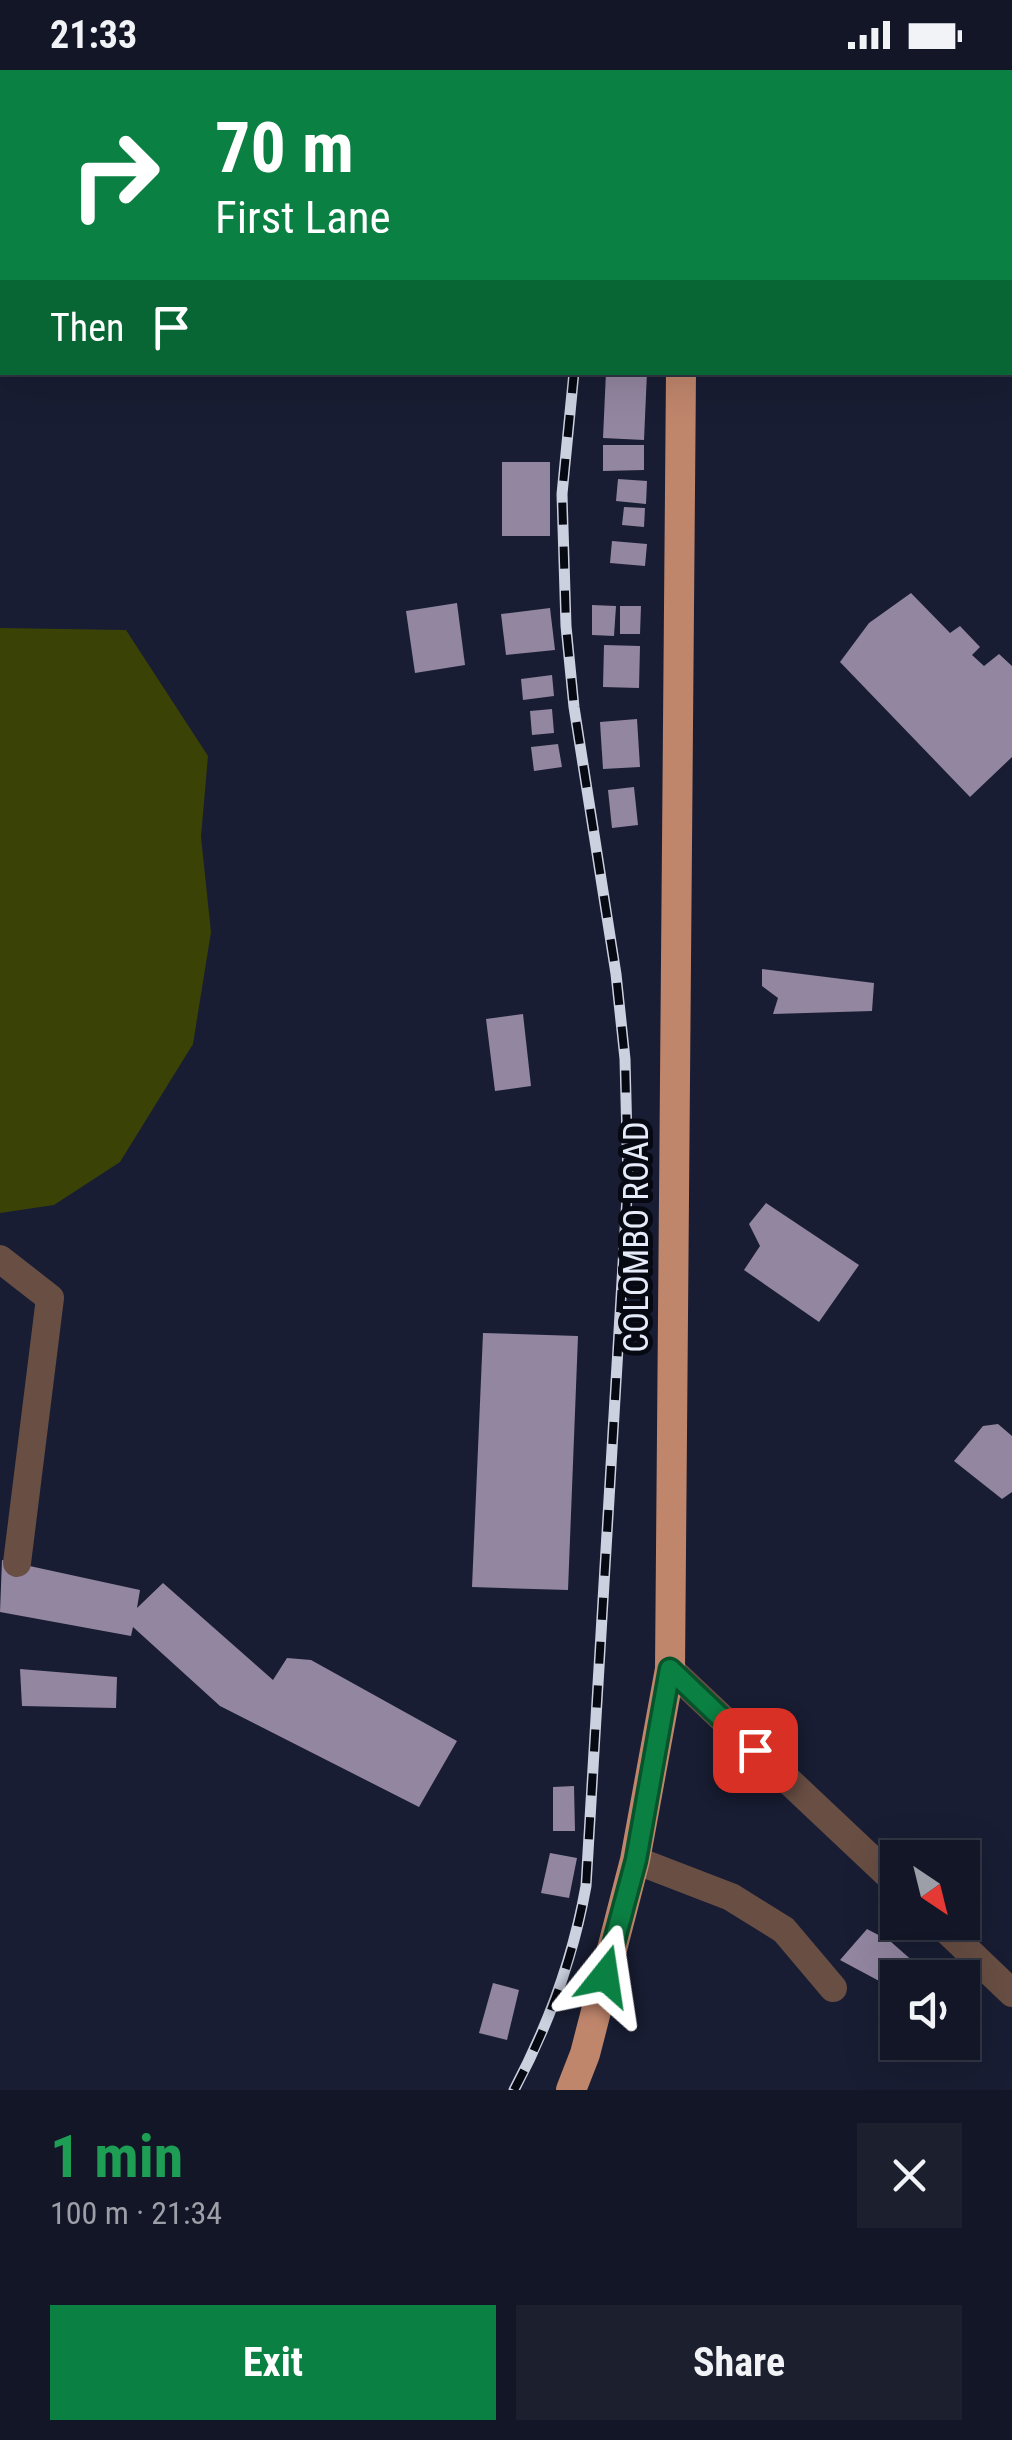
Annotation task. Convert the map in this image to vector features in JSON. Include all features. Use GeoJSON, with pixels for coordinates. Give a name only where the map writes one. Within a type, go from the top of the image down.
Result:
{"type":"FeatureCollection","features":[{"type":"Feature","properties":{"kind":"highway","name":"COLOMBO ROAD"},"geometry":{"type":"LineString","coordinates":[[571,2090],[585,2054],[636,1860],[670,1669],[681,375]]}},
{"type":"Feature","properties":{"kind":"street"},"geometry":{"type":"LineString","coordinates":[[0,1259],[50,1298],[17,1563]]}},
{"type":"Feature","properties":{"kind":"street"},"geometry":{"type":"LineString","coordinates":[[670,1669],[880,1867]]}},
{"type":"Feature","properties":{"kind":"street"},"geometry":{"type":"LineString","coordinates":[[636,1860],[731,1897],[784,1930],[833,1988]]}},
{"type":"Feature","properties":{"kind":"street"},"geometry":{"type":"LineString","coordinates":[[957,1940],[1012,1993]]}},
{"type":"Feature","properties":{"kind":"green space"},"geometry":{"type":"Polygon","coordinates":[[[0,628],[126,630],[208,756],[201,837],[211,932],[193,1044],[120,1162],[54,1205],[0,1213],[0,628]]]}},
{"type":"Feature","properties":{"kind":"building"},"geometry":{"type":"Polygon","coordinates":[[[606,375],[647,375],[644,440],[603,438],[606,375]]]}},
{"type":"Feature","properties":{"kind":"building"},"geometry":{"type":"Polygon","coordinates":[[[603,445],[644,445],[644,470],[603,471],[603,445]]]}},
{"type":"Feature","properties":{"kind":"building"},"geometry":{"type":"Polygon","coordinates":[[[502,462],[550,462],[550,536],[502,536],[502,462]]]}},
{"type":"Feature","properties":{"kind":"building"},"geometry":{"type":"Polygon","coordinates":[[[618,479],[647,481],[646,504],[616,501],[618,479]]]}},
{"type":"Feature","properties":{"kind":"building"},"geometry":{"type":"Polygon","coordinates":[[[624,507],[645,508],[644,527],[622,525],[624,507]]]}},
{"type":"Feature","properties":{"kind":"building"},"geometry":{"type":"Polygon","coordinates":[[[612,541],[647,544],[645,566],[610,563],[612,541]]]}},
{"type":"Feature","properties":{"kind":"building"},"geometry":{"type":"Polygon","coordinates":[[[911,593],[950,633],[960,626],[980,647],[972,655],[984,666],[999,654],[1012,666],[1012,757],[970,797],[840,662],[869,623],[911,593]]]}},
{"type":"Feature","properties":{"kind":"building"},"geometry":{"type":"Polygon","coordinates":[[[457,603],[465,665],[415,673],[406,611],[457,603]]]}},
{"type":"Feature","properties":{"kind":"building"},"geometry":{"type":"Polygon","coordinates":[[[592,605],[616,606],[614,636],[592,635],[592,605]]]}},
{"type":"Feature","properties":{"kind":"building"},"geometry":{"type":"Polygon","coordinates":[[[620,606],[641,606],[640,634],[620,634],[620,606]]]}},
{"type":"Feature","properties":{"kind":"building"},"geometry":{"type":"Polygon","coordinates":[[[550,608],[555,650],[506,655],[501,614],[550,608]]]}},
{"type":"Feature","properties":{"kind":"building"},"geometry":{"type":"Polygon","coordinates":[[[604,645],[640,646],[639,688],[603,687],[604,645]]]}},
{"type":"Feature","properties":{"kind":"building"},"geometry":{"type":"Polygon","coordinates":[[[552,675],[554,696],[523,700],[521,679],[552,675]]]}},
{"type":"Feature","properties":{"kind":"building"},"geometry":{"type":"Polygon","coordinates":[[[552,709],[554,733],[532,735],[530,711],[552,709]]]}},
{"type":"Feature","properties":{"kind":"building"},"geometry":{"type":"Polygon","coordinates":[[[637,719],[640,767],[603,769],[600,722],[637,719]]]}},
{"type":"Feature","properties":{"kind":"building"},"geometry":{"type":"Polygon","coordinates":[[[558,744],[562,767],[534,771],[531,747],[558,744]]]}},
{"type":"Feature","properties":{"kind":"building"},"geometry":{"type":"Polygon","coordinates":[[[634,787],[638,825],[612,828],[608,790],[634,787]]]}},
{"type":"Feature","properties":{"kind":"building"},"geometry":{"type":"Polygon","coordinates":[[[762,969],[874,983],[872,1011],[773,1014],[778,998],[762,986],[762,969]]]}},
{"type":"Feature","properties":{"kind":"building"},"geometry":{"type":"Polygon","coordinates":[[[523,1014],[531,1086],[495,1091],[486,1019],[523,1014]]]}},
{"type":"Feature","properties":{"kind":"building"},"geometry":{"type":"Polygon","coordinates":[[[766,1203],[859,1265],[819,1322],[744,1270],[760,1246],[749,1224],[766,1203]]]}},
{"type":"Feature","properties":{"kind":"building"},"geometry":{"type":"Polygon","coordinates":[[[483,1333],[578,1336],[568,1590],[472,1587],[483,1333]]]}},
{"type":"Feature","properties":{"kind":"building"},"geometry":{"type":"Polygon","coordinates":[[[998,1424],[1012,1436],[1012,1492],[1002,1499],[954,1461],[983,1426],[998,1424]]]}},
{"type":"Feature","properties":{"kind":"building"},"geometry":{"type":"Polygon","coordinates":[[[2,1560],[140,1590],[137,1608],[163,1583],[273,1680],[287,1658],[311,1660],[457,1741],[419,1807],[220,1706],[133,1627],[131,1636],[0,1612],[2,1560]]]}},
{"type":"Feature","properties":{"kind":"building"},"geometry":{"type":"Polygon","coordinates":[[[20,1669],[117,1677],[116,1708],[22,1706],[20,1669]]]}},
{"type":"Feature","properties":{"kind":"building"},"geometry":{"type":"Polygon","coordinates":[[[574,1786],[575,1831],[553,1831],[553,1787],[574,1786]]]}},
{"type":"Feature","properties":{"kind":"building"},"geometry":{"type":"Polygon","coordinates":[[[550,1853],[577,1858],[569,1898],[541,1893],[550,1853]]]}},
{"type":"Feature","properties":{"kind":"building"},"geometry":{"type":"Polygon","coordinates":[[[867,1929],[880,1936],[880,1940],[890,1941],[912,1960],[880,1960],[880,1981],[840,1960],[867,1929]]]}},
{"type":"Feature","properties":{"kind":"building"},"geometry":{"type":"Polygon","coordinates":[[[493,1983],[519,1990],[507,2040],[479,2033],[493,1983]]]}},
{"type":"Feature","properties":{"kind":"railway"},"geometry":{"type":"LineString","coordinates":[[514,2090],[558,1991],[586,1886],[628,1180],[625,1059],[616,974],[574,707],[566,626],[562,494],[574,375]]}},
{"type":"Feature","properties":{"kind":"route"},"geometry":{"type":"LineString","coordinates":[[605,1976],[636,1860],[670,1669],[755,1750]]}}]}
